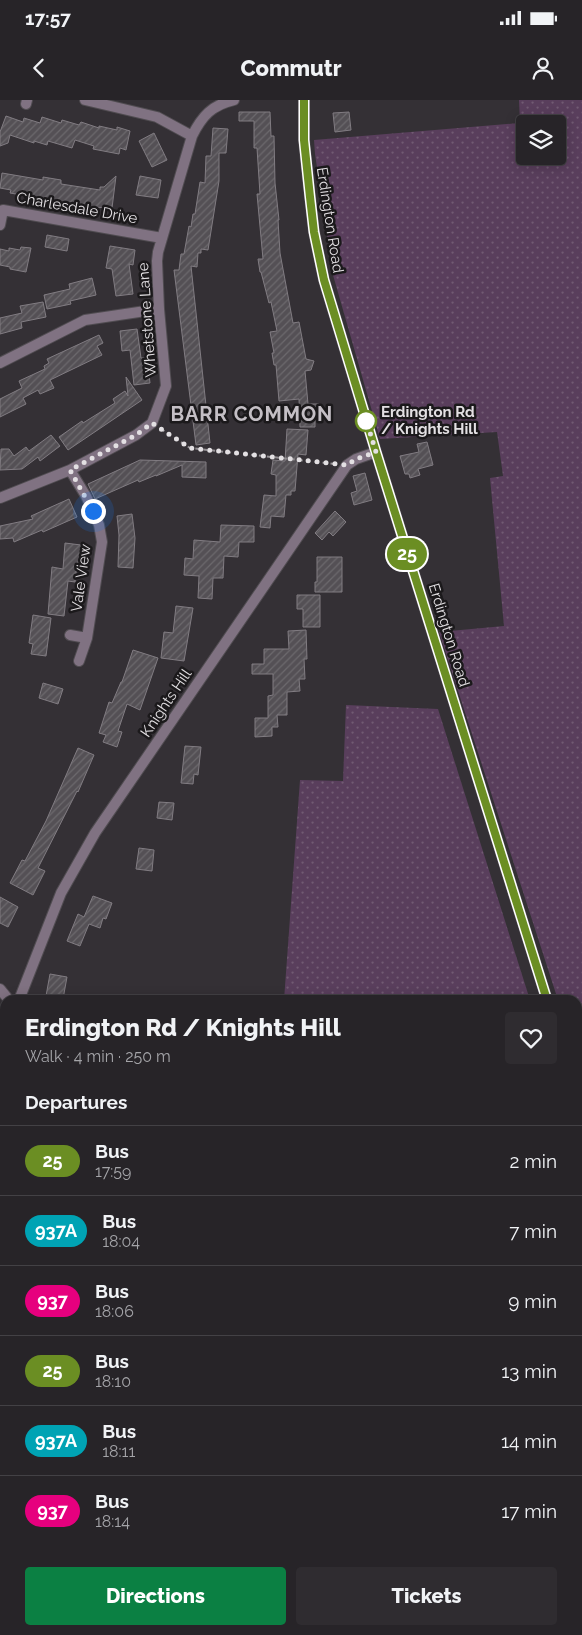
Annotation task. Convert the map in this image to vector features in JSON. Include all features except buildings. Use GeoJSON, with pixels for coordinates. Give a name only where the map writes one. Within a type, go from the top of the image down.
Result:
{"type":"FeatureCollection","features":[{"type":"Feature","properties":{"kind":"street"},"geometry":{"type":"LineString","coordinates":[[85,100],[130,105],[192,136]]}},
{"type":"Feature","properties":{"kind":"street","name":"Whetstone Lane"},"geometry":{"type":"LineString","coordinates":[[152,423],[166,386],[157,261],[162,238],[192,136],[200,121],[208,112],[217,106],[234,100]]}},
{"type":"Feature","properties":{"kind":"street","name":"Erdington Road"},"geometry":{"type":"LineString","coordinates":[[304,100],[304,140],[314,232],[324,280],[545,995]]}},
{"type":"Feature","properties":{"kind":"street","name":"Charlesdale Drive"},"geometry":{"type":"LineString","coordinates":[[0,225],[3,210],[162,238]]}},
{"type":"Feature","properties":{"kind":"street"},"geometry":{"type":"LineString","coordinates":[[0,363],[86,320],[159,309]]}},
{"type":"Feature","properties":{"kind":"street"},"geometry":{"type":"LineString","coordinates":[[0,498],[70,470],[136,435],[152,423]]}},
{"type":"Feature","properties":{"kind":"street"},"geometry":{"type":"LineString","coordinates":[[347,465],[356,459],[376,452]]}},
{"type":"Feature","properties":{"kind":"street","name":"Knights Hill"},"geometry":{"type":"LineString","coordinates":[[21,995],[61,893],[95,833],[347,465]]}},
{"type":"Feature","properties":{"kind":"street","name":"Vale View"},"geometry":{"type":"LineString","coordinates":[[70,470],[86,496],[99,525],[102,542],[87,638],[79,661]]}},
{"type":"Feature","properties":{"kind":"street"},"geometry":{"type":"LineString","coordinates":[[70,635],[87,638]]}},
{"type":"Feature","properties":{"kind":"path"},"geometry":{"type":"LineString","coordinates":[[152,423],[190,448],[347,465]]}},
{"type":"Feature","properties":{"kind":"green space"},"geometry":{"type":"Polygon","coordinates":[[[519,100],[582,100],[582,995],[556,995],[439,632],[504,626],[490,478],[503,476],[497,432],[380,439],[333,275],[314,140],[516,123],[516,165],[566,165],[566,115],[520,115],[519,100]]]}},
{"type":"Feature","properties":{"kind":"green space"},"geometry":{"type":"Polygon","coordinates":[[[346,705],[438,709],[528,995],[284,995],[300,780],[343,781],[346,705]]]}},
{"type":"Feature","properties":{"kind":"bus line","name":"25"},"geometry":{"type":"LineString","coordinates":[[304,100],[304,140],[310,197],[314,232],[324,280],[545,995]]}},
{"type":"Feature","properties":{"kind":"place","name":"Erdington Rd / Knights Hill"},"geometry":{"type":"Point","coordinates":[366,421]}},
{"type":"Feature","properties":{"kind":"district","name":"BARR COMMON"},"geometry":{"type":"Point","coordinates":[252,414]}},
{"type":"Feature","properties":{"kind":"route"},"geometry":{"type":"LineString","coordinates":[[93,511],[70,470],[136,435],[152,423],[190,448],[347,465],[356,459],[376,452],[364,413],[366,421]]}}]}
